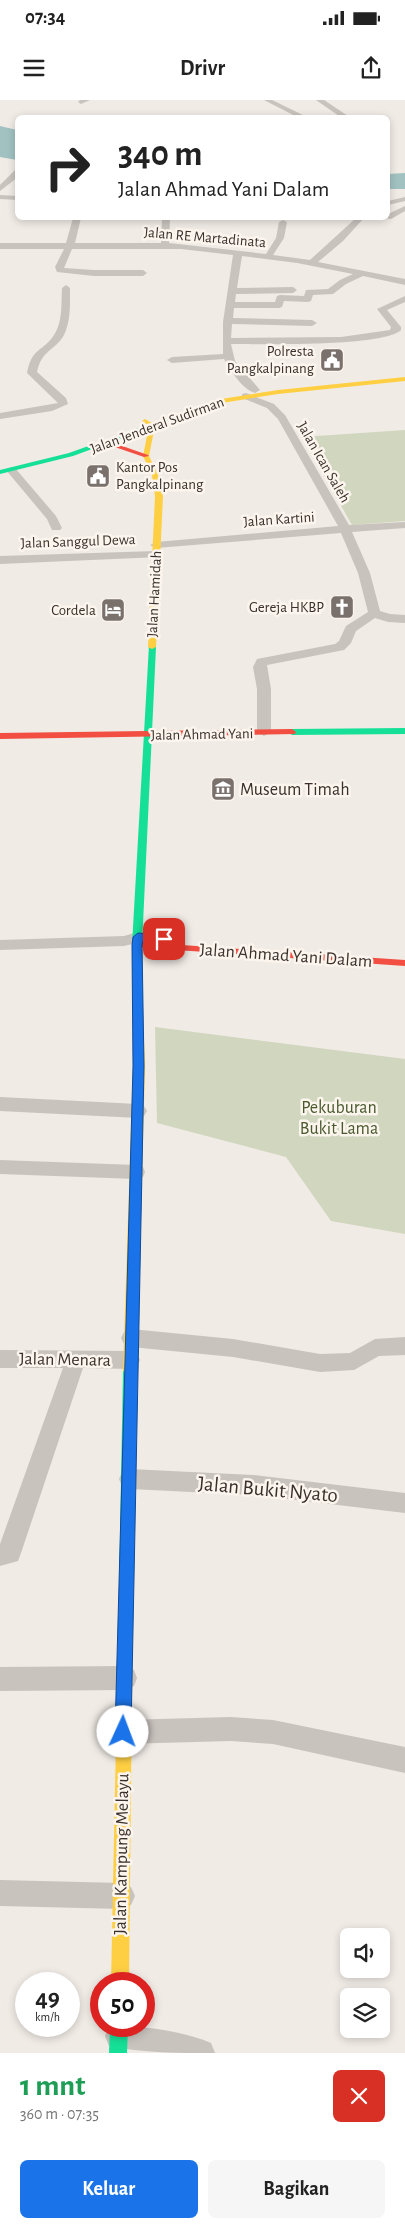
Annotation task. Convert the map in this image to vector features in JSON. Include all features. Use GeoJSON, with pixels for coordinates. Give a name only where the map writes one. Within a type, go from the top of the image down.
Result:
{"type":"FeatureCollection","features":[{"type":"Feature","properties":{"kind":"main road","name":"Jalan Jenderal Sudirman"},"geometry":{"type":"LineString","coordinates":[[251,393],[278,392],[405,374]]}},
{"type":"Feature","properties":{"kind":"main road","name":"Jalan Jenderal Sudirman"},"geometry":{"type":"LineString","coordinates":[[8,468],[206,404],[251,393],[360,381],[405,379]]}},
{"type":"Feature","properties":{"kind":"main road","name":"Jalan Jenderal Sudirman"},"geometry":{"type":"LineString","coordinates":[[8,468],[71,455],[108,443],[148,423]]}},
{"type":"Feature","properties":{"kind":"main road"},"geometry":{"type":"LineString","coordinates":[[108,443],[146,456],[148,423]]}},
{"type":"Feature","properties":{"kind":"main road","name":"Jalan Hamidah"},"geometry":{"type":"LineString","coordinates":[[146,456],[155,475],[158,496],[148,735]]}},
{"type":"Feature","properties":{"kind":"main road","name":"Jalan Ahmad Yani"},"geometry":{"type":"LineString","coordinates":[[0,736],[405,731]]}},
{"type":"Feature","properties":{"kind":"main road","name":"Jalan Kampung Melayu"},"geometry":{"type":"LineString","coordinates":[[120,1972],[123,1732],[130,1480],[130,1360],[138,1111],[139,1011],[133,941],[148,735]]}},
{"type":"Feature","properties":{"kind":"main road","name":"Jalan Ahmad Yani Dalam"},"geometry":{"type":"LineString","coordinates":[[133,941],[405,955]]}},
{"type":"Feature","properties":{"kind":"main road","name":"Jalan Ahmad Yani Dalam"},"geometry":{"type":"LineString","coordinates":[[133,941],[405,963]]}},
{"type":"Feature","properties":{"kind":"street"},"geometry":{"type":"LineString","coordinates":[[267,100],[300,115]]}},
{"type":"Feature","properties":{"kind":"street"},"geometry":{"type":"LineString","coordinates":[[319,100],[343,115]]}},
{"type":"Feature","properties":{"kind":"street"},"geometry":{"type":"LineString","coordinates":[[0,175],[15,176]]}},
{"type":"Feature","properties":{"kind":"street"},"geometry":{"type":"LineString","coordinates":[[0,189],[15,177]]}},
{"type":"Feature","properties":{"kind":"street"},"geometry":{"type":"LineString","coordinates":[[0,197],[15,198]]}},
{"type":"Feature","properties":{"kind":"street"},"geometry":{"type":"LineString","coordinates":[[390,202],[405,199]]}},
{"type":"Feature","properties":{"kind":"street"},"geometry":{"type":"LineString","coordinates":[[390,202],[405,208]]}},
{"type":"Feature","properties":{"kind":"street"},"geometry":{"type":"LineString","coordinates":[[390,216],[405,208]]}},
{"type":"Feature","properties":{"kind":"street"},"geometry":{"type":"LineString","coordinates":[[76,220],[70,245],[59,267],[62,270],[94,273],[143,273]]}},
{"type":"Feature","properties":{"kind":"street"},"geometry":{"type":"LineString","coordinates":[[165,246],[166,220]]}},
{"type":"Feature","properties":{"kind":"street"},"geometry":{"type":"LineString","coordinates":[[312,262],[340,239],[358,220]]}},
{"type":"Feature","properties":{"kind":"street"},"geometry":{"type":"LineString","coordinates":[[269,255],[280,238],[282,222]]}},
{"type":"Feature","properties":{"kind":"street","name":"Jalan RE Martadinata"},"geometry":{"type":"LineString","coordinates":[[0,246],[165,246],[238,252],[312,262],[405,282]]}},
{"type":"Feature","properties":{"kind":"street"},"geometry":{"type":"LineString","coordinates":[[238,252],[229,321],[228,356],[251,393]]}},
{"type":"Feature","properties":{"kind":"street"},"geometry":{"type":"LineString","coordinates":[[232,291],[308,290],[309,292],[330,292],[343,282],[362,273]]}},
{"type":"Feature","properties":{"kind":"street"},"geometry":{"type":"LineString","coordinates":[[0,416],[52,408],[63,404],[62,400],[32,373],[36,357],[58,336],[66,309],[66,288]]}},
{"type":"Feature","properties":{"kind":"street"},"geometry":{"type":"LineString","coordinates":[[231,305],[279,305],[280,298],[308,298],[309,292]]}},
{"type":"Feature","properties":{"kind":"street"},"geometry":{"type":"LineString","coordinates":[[228,341],[341,340],[392,332],[396,330],[396,327],[382,309],[405,299]]}},
{"type":"Feature","properties":{"kind":"street"},"geometry":{"type":"LineString","coordinates":[[229,321],[312,323]]}},
{"type":"Feature","properties":{"kind":"street"},"geometry":{"type":"LineString","coordinates":[[172,360],[228,356]]}},
{"type":"Feature","properties":{"kind":"street","name":"Jalan Ican Saleh"},"geometry":{"type":"LineString","coordinates":[[276,410],[278,392]]}},
{"type":"Feature","properties":{"kind":"street","name":"Jalan Ican Saleh"},"geometry":{"type":"LineString","coordinates":[[251,393],[276,410],[346,529],[360,563],[374,613]]}},
{"type":"Feature","properties":{"kind":"street"},"geometry":{"type":"LineString","coordinates":[[8,468],[52,518],[56,528]]}},
{"type":"Feature","properties":{"kind":"street","name":"Jalan Kartini"},"geometry":{"type":"LineString","coordinates":[[156,550],[346,529],[405,525]]}},
{"type":"Feature","properties":{"kind":"street","name":"Jalan Sanggul Dewa"},"geometry":{"type":"LineString","coordinates":[[0,560],[156,550]]}},
{"type":"Feature","properties":{"kind":"street"},"geometry":{"type":"LineString","coordinates":[[264,732],[264,689],[259,670],[260,664],[275,658],[339,647],[345,643],[350,629],[374,613],[388,618],[405,619]]}},
{"type":"Feature","properties":{"kind":"street"},"geometry":{"type":"LineString","coordinates":[[0,945],[133,941]]}},
{"type":"Feature","properties":{"kind":"street"},"geometry":{"type":"LineString","coordinates":[[0,1104],[138,1111]]}},
{"type":"Feature","properties":{"kind":"street"},"geometry":{"type":"LineString","coordinates":[[0,1167],[136,1172]]}},
{"type":"Feature","properties":{"kind":"street"},"geometry":{"type":"LineString","coordinates":[[131,1338],[233,1348],[334,1363],[354,1361],[365,1353],[383,1346],[405,1346]]}},
{"type":"Feature","properties":{"kind":"street","name":"Jalan Menara"},"geometry":{"type":"LineString","coordinates":[[0,1359],[130,1360]]}},
{"type":"Feature","properties":{"kind":"street"},"geometry":{"type":"LineString","coordinates":[[0,1555],[10,1553],[76,1360]]}},
{"type":"Feature","properties":{"kind":"street","name":"Jalan Bukit Nyato"},"geometry":{"type":"LineString","coordinates":[[130,1480],[253,1485],[405,1503]]}},
{"type":"Feature","properties":{"kind":"street"},"geometry":{"type":"LineString","coordinates":[[0,1679],[125,1678]]}},
{"type":"Feature","properties":{"kind":"street"},"geometry":{"type":"LineString","coordinates":[[123,1732],[231,1729],[273,1732],[405,1760]]}},
{"type":"Feature","properties":{"kind":"street"},"geometry":{"type":"LineString","coordinates":[[0,1893],[122,1896]]}},
{"type":"Feature","properties":{"kind":"street"},"geometry":{"type":"LineString","coordinates":[[119,2038],[201,2053]]}},
{"type":"Feature","properties":{"kind":"green space"},"geometry":{"type":"Polygon","coordinates":[[[405,430],[405,521],[352,525],[302,437],[405,430]]]}},
{"type":"Feature","properties":{"kind":"green space","name":"Pekuburan Bukit Lama"},"geometry":{"type":"Polygon","coordinates":[[[155,1027],[405,1059],[405,1234],[331,1221],[286,1157],[157,1123],[155,1027]]]}},
{"type":"Feature","properties":{"kind":"water"},"geometry":{"type":"Polygon","coordinates":[[[0,126],[15,130],[15,160],[0,157],[0,126]]]}},
{"type":"Feature","properties":{"kind":"water"},"geometry":{"type":"Polygon","coordinates":[[[405,173],[405,189],[390,189],[390,174],[405,173]]]}},
{"type":"Feature","properties":{"kind":"traffic: fast"},"geometry":{"type":"LineString","coordinates":[[0,472],[71,455],[180,415]]}},
{"type":"Feature","properties":{"kind":"traffic: fast"},"geometry":{"type":"LineString","coordinates":[[138,1013],[137,945],[152,647]]}},
{"type":"Feature","properties":{"kind":"traffic: fast"},"geometry":{"type":"LineString","coordinates":[[292,732],[405,731]]}},
{"type":"Feature","properties":{"kind":"traffic: fast"},"geometry":{"type":"LineString","coordinates":[[126,1591],[130,1370]]}},
{"type":"Feature","properties":{"kind":"traffic: fast"},"geometry":{"type":"LineString","coordinates":[[118,2053],[119,2037]]}},
{"type":"Feature","properties":{"kind":"traffic: slow"},"geometry":{"type":"LineString","coordinates":[[180,415],[215,402],[278,392],[405,379]]}},
{"type":"Feature","properties":{"kind":"traffic: slow"},"geometry":{"type":"LineString","coordinates":[[145,421],[152,425],[146,456],[155,475],[159,496],[152,647]]}},
{"type":"Feature","properties":{"kind":"traffic: slow"},"geometry":{"type":"LineString","coordinates":[[130,1370],[139,1066],[138,1013]]}},
{"type":"Feature","properties":{"kind":"traffic: slow"},"geometry":{"type":"LineString","coordinates":[[120,1972],[126,1591]]}},
{"type":"Feature","properties":{"kind":"traffic: jam"},"geometry":{"type":"LineString","coordinates":[[108,443],[146,456]]}},
{"type":"Feature","properties":{"kind":"traffic: jam"},"geometry":{"type":"LineString","coordinates":[[0,736],[292,732]]}},
{"type":"Feature","properties":{"kind":"traffic: jam"},"geometry":{"type":"LineString","coordinates":[[137,945],[405,963]]}},
{"type":"Feature","properties":{"kind":"place","name":"Polresta Pangkalpinang"},"geometry":{"type":"Point","coordinates":[332,360]}},
{"type":"Feature","properties":{"kind":"place","name":"Kantor Pos Pangkalpinang"},"geometry":{"type":"Point","coordinates":[98,476]}},
{"type":"Feature","properties":{"kind":"place","name":"Gereja HKBP"},"geometry":{"type":"Point","coordinates":[342,607]}},
{"type":"Feature","properties":{"kind":"place","name":"Cordela"},"geometry":{"type":"Point","coordinates":[113,610]}},
{"type":"Feature","properties":{"kind":"place","name":"Museum Timah"},"geometry":{"type":"Point","coordinates":[223,789]}},
{"type":"Feature","properties":{"kind":"route"},"geometry":{"type":"LineString","coordinates":[[123,1732],[130,1480],[130,1360],[139,1066],[137,945],[138,937],[164,939]]}}]}
